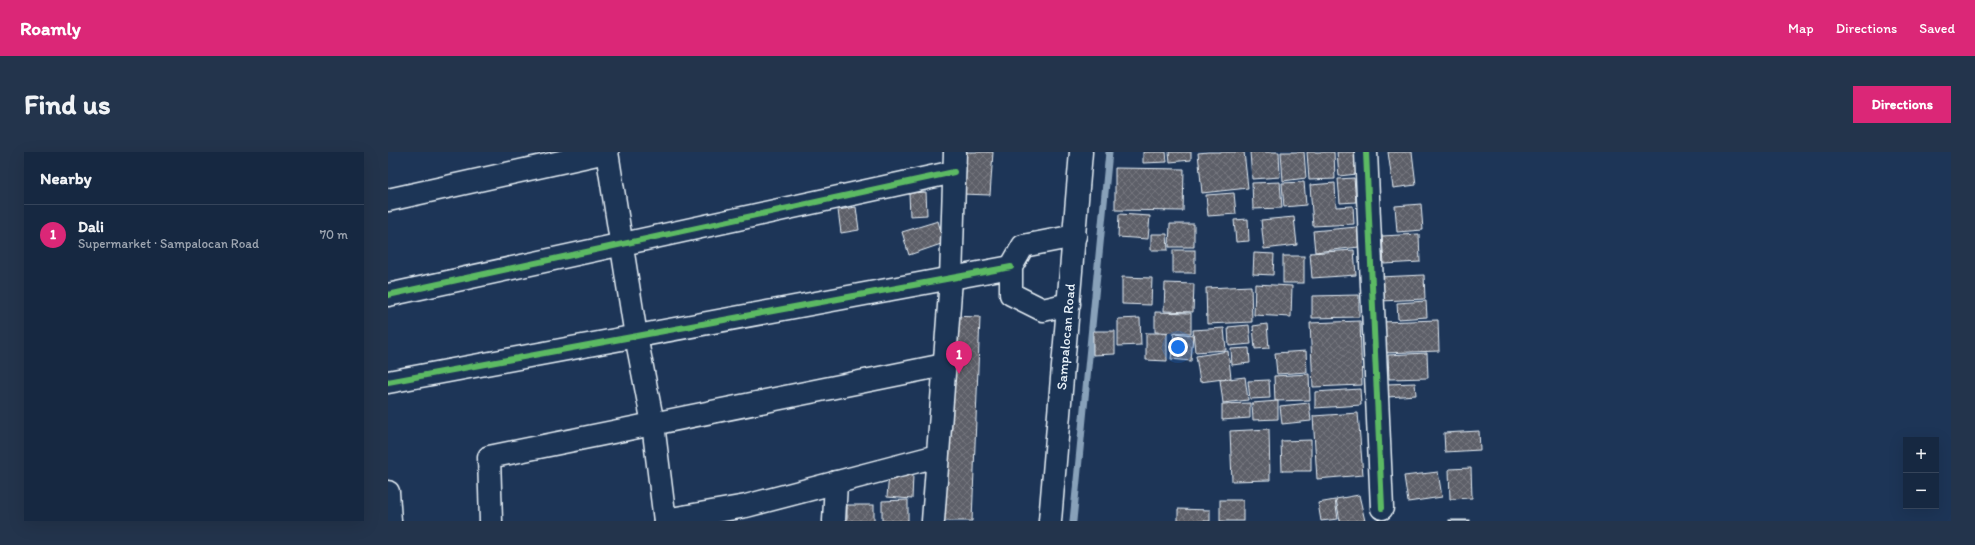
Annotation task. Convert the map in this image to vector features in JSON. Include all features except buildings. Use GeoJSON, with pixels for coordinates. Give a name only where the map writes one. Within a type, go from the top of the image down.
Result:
{"type":"FeatureCollection","features":[{"type":"Feature","properties":{"kind":"street"},"geometry":{"type":"LineString","coordinates":[[388,200],[606,152],[636,336],[653,424],[665,520],[746,513],[836,482],[937,456]]}},
{"type":"Feature","properties":{"kind":"street","name":"Sampalocan Road"},"geometry":{"type":"LineString","coordinates":[[1050,521],[1082,152]]}},
{"type":"Feature","properties":{"kind":"street"},"geometry":{"type":"LineString","coordinates":[[1366,152],[1382,508]]}},
{"type":"Feature","properties":{"kind":"street"},"geometry":{"type":"LineString","coordinates":[[388,295],[622,244],[955,162],[951,279],[932,521]]}},
{"type":"Feature","properties":{"kind":"street"},"geometry":{"type":"LineString","coordinates":[[1069,304],[1042,310],[1011,294],[1011,267],[1023,246],[1075,236]]}},
{"type":"Feature","properties":{"kind":"street"},"geometry":{"type":"LineString","coordinates":[[388,382],[1011,267]]}},
{"type":"Feature","properties":{"kind":"street"},"geometry":{"type":"LineString","coordinates":[[491,521],[489,457],[944,365]]}},
{"type":"Feature","properties":{"kind":"street"},"geometry":{"type":"LineString","coordinates":[[834,521],[836,482]]}},
{"type":"Feature","properties":{"kind":"street"},"geometry":{"type":"LineString","coordinates":[[388,492],[390,521]]}},
{"type":"Feature","properties":{"kind":"waterway"},"geometry":{"type":"LineString","coordinates":[[1073,521],[1109,152]]}},
{"type":"Feature","properties":{"kind":"cycle path"},"geometry":{"type":"LineString","coordinates":[[1366,152],[1382,508]]}},
{"type":"Feature","properties":{"kind":"cycle path"},"geometry":{"type":"LineString","coordinates":[[388,295],[954,172]]}},
{"type":"Feature","properties":{"kind":"cycle path"},"geometry":{"type":"LineString","coordinates":[[388,382],[1011,267]]}},
{"type":"Feature","properties":{"kind":"place","name":"Dali"},"geometry":{"type":"Point","coordinates":[959,374]}}]}
